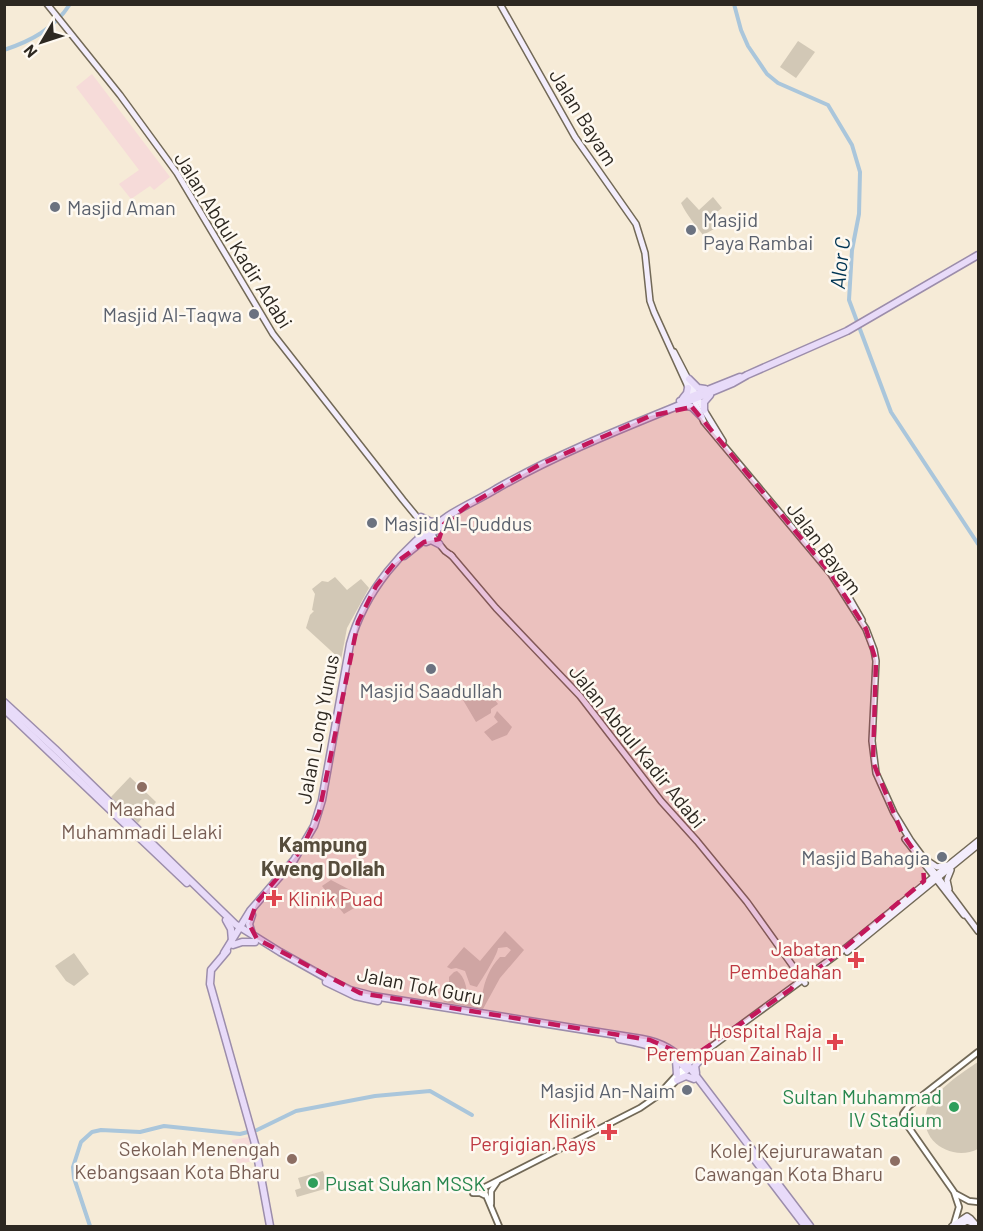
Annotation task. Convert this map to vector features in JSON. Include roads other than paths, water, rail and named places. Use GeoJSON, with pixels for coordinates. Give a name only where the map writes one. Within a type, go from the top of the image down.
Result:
{"type":"FeatureCollection","features":[{"type":"Feature","properties":{"kind":"main road","name":"Jalan Abdul Kadir Adabi"},"geometry":{"type":"LineString","coordinates":[[47,4],[120,95],[177,173],[273,334],[396,491],[405,498],[496,608],[580,696],[661,801],[726,876],[806,980]]}},
{"type":"Feature","properties":{"kind":"main road","name":"Jalan Bayam"},"geometry":{"type":"LineString","coordinates":[[500,4],[575,137],[636,224],[647,260],[650,301],[688,388],[695,397]]}},
{"type":"Feature","properties":{"kind":"main road","name":"Jalan Long Yunus"},"geometry":{"type":"LineString","coordinates":[[270,1227],[266,1194],[255,1144],[210,984],[211,970],[241,930],[257,902],[294,860],[314,826],[322,800],[350,644],[376,586],[402,557],[443,522],[544,462],[854,328],[978,255]]}},
{"type":"Feature","properties":{"kind":"main road","name":"Jalan Bayam"},"geometry":{"type":"LineString","coordinates":[[670,347],[689,379],[703,413],[728,450],[831,574],[860,614],[876,661],[873,762],[894,813]]}},
{"type":"Feature","properties":{"kind":"main road"},"geometry":{"type":"LineString","coordinates":[[689,379],[698,388],[714,389]]}},
{"type":"Feature","properties":{"kind":"main road"},"geometry":{"type":"LineString","coordinates":[[678,404],[686,395],[688,388]]}},
{"type":"Feature","properties":{"kind":"main road"},"geometry":{"type":"LineString","coordinates":[[678,404],[689,406],[703,413],[705,399],[714,389]]}},
{"type":"Feature","properties":{"kind":"main road"},"geometry":{"type":"LineString","coordinates":[[420,518],[431,522],[443,522],[440,542],[428,540],[416,544],[422,532],[420,518]]}},
{"type":"Feature","properties":{"kind":"main road","name":"Jalan Tok Guru"},"geometry":{"type":"LineString","coordinates":[[4,702],[227,919]]}},
{"type":"Feature","properties":{"kind":"main road","name":"Jalan Tok Guru"},"geometry":{"type":"LineString","coordinates":[[4,709],[227,919],[256,940],[336,988],[355,996],[624,1040],[675,1054],[810,1227]]}},
{"type":"Feature","properties":{"kind":"main road"},"geometry":{"type":"LineString","coordinates":[[61,755],[67,764],[66,767]]}},
{"type":"Feature","properties":{"kind":"main road"},"geometry":{"type":"LineString","coordinates":[[894,813],[936,877],[978,931]]}},
{"type":"Feature","properties":{"kind":"main road"},"geometry":{"type":"LineString","coordinates":[[894,813],[908,844],[936,877]]}},
{"type":"Feature","properties":{"kind":"main road"},"geometry":{"type":"LineString","coordinates":[[687,1067],[806,980],[978,843]]}},
{"type":"Feature","properties":{"kind":"main road"},"geometry":{"type":"LineString","coordinates":[[922,856],[937,867],[953,864]]}},
{"type":"Feature","properties":{"kind":"main road"},"geometry":{"type":"LineString","coordinates":[[918,892],[925,878],[923,864]]}},
{"type":"Feature","properties":{"kind":"main road"},"geometry":{"type":"LineString","coordinates":[[949,894],[947,880],[953,864]]}},
{"type":"Feature","properties":{"kind":"main road"},"geometry":{"type":"LineString","coordinates":[[687,1067],[695,1057],[806,980],[918,892],[936,888],[949,894]]}},
{"type":"Feature","properties":{"kind":"main road"},"geometry":{"type":"LineString","coordinates":[[251,913],[249,928],[256,940],[232,943],[231,929],[227,919],[240,920],[251,913]]}},
{"type":"Feature","properties":{"kind":"main road"},"geometry":{"type":"LineString","coordinates":[[795,967],[807,973],[816,970]]}},
{"type":"Feature","properties":{"kind":"main road"},"geometry":{"type":"LineString","coordinates":[[790,990],[798,978],[795,967]]}},
{"type":"Feature","properties":{"kind":"main road"},"geometry":{"type":"LineString","coordinates":[[675,1054],[688,1058],[695,1057]]}},
{"type":"Feature","properties":{"kind":"main road"},"geometry":{"type":"LineString","coordinates":[[675,1054],[678,1065],[677,1077],[686,1076],[697,1080]]}},
{"type":"Feature","properties":{"kind":"main road"},"geometry":{"type":"LineString","coordinates":[[697,1080],[694,1068],[703,1056]]}},
{"type":"Feature","properties":{"kind":"main road","name":"Jalan Tok Guru"},"geometry":{"type":"LineString","coordinates":[[697,1080],[805,1227]]}},
{"type":"Feature","properties":{"kind":"main road"},"geometry":{"type":"LineString","coordinates":[[954,1226],[967,1216],[976,1226]]}},
{"type":"Feature","properties":{"kind":"street"},"geometry":{"type":"LineString","coordinates":[[978,1052],[907,1108],[903,1114],[903,1119],[954,1192],[964,1199],[978,1202]]}},
{"type":"Feature","properties":{"kind":"street"},"geometry":{"type":"LineString","coordinates":[[499,1227],[484,1188],[626,1116],[662,1093],[687,1067]]}},
{"type":"Feature","properties":{"kind":"street"},"geometry":{"type":"LineString","coordinates":[[489,1202],[491,1191],[499,1180]]}},
{"type":"Feature","properties":{"kind":"street"},"geometry":{"type":"LineString","coordinates":[[954,1192],[958,1212],[954,1226]]}},
{"type":"Feature","properties":{"kind":"street"},"geometry":{"type":"LineString","coordinates":[[473,1193],[480,1193],[489,1202]]}},
{"type":"Feature","properties":{"kind":"waterway","name":"Alor C"},"geometry":{"type":"LineString","coordinates":[[4,50],[41,33],[57,20],[70,4]]}},
{"type":"Feature","properties":{"kind":"waterway","name":"Alor C"},"geometry":{"type":"LineString","coordinates":[[734,4],[748,46],[767,74],[778,83],[828,105],[852,145],[860,172],[859,214],[852,250],[849,300],[891,412],[978,544]]}},
{"type":"Feature","properties":{"kind":"waterway"},"geometry":{"type":"LineString","coordinates":[[257,1130],[296,1111],[375,1096],[430,1091],[472,1115]]}},
{"type":"Feature","properties":{"kind":"waterway"},"geometry":{"type":"LineString","coordinates":[[90,1226],[74,1178],[73,1167],[81,1142],[92,1132],[101,1130],[140,1132],[164,1126],[240,1134],[248,1132]]}},
{"type":"Feature","properties":{"kind":"place","name":"Masjid Aman"},"geometry":{"type":"Point","coordinates":[55,207]}},
{"type":"Feature","properties":{"kind":"place","name":"Masjid Paya Rambai"},"geometry":{"type":"Point","coordinates":[691,230]}},
{"type":"Feature","properties":{"kind":"place","name":"Masjid Al-Taqwa"},"geometry":{"type":"Point","coordinates":[254,314]}},
{"type":"Feature","properties":{"kind":"place","name":"Masjid Al-Quddus"},"geometry":{"type":"Point","coordinates":[372,523]}},
{"type":"Feature","properties":{"kind":"place","name":"Masjid Saadullah"},"geometry":{"type":"Point","coordinates":[431,669]}},
{"type":"Feature","properties":{"kind":"place","name":"Maahad Muhammadi Lelaki"},"geometry":{"type":"Point","coordinates":[142,787]}},
{"type":"Feature","properties":{"kind":"place","name":"Masjid Bahagia"},"geometry":{"type":"Point","coordinates":[942,857]}},
{"type":"Feature","properties":{"kind":"place","name":"Klinik Puad"},"geometry":{"type":"Point","coordinates":[274,898]}},
{"type":"Feature","properties":{"kind":"place","name":"Jabatan Pembedahan"},"geometry":{"type":"Point","coordinates":[856,960]}},
{"type":"Feature","properties":{"kind":"place","name":"Hospital Raja Perempuan Zainab II"},"geometry":{"type":"Point","coordinates":[835,1042]}},
{"type":"Feature","properties":{"kind":"place","name":"Masjid An-Naim"},"geometry":{"type":"Point","coordinates":[687,1090]}},
{"type":"Feature","properties":{"kind":"place","name":"Sultan Muhammad IV Stadium"},"geometry":{"type":"Point","coordinates":[954,1107]}},
{"type":"Feature","properties":{"kind":"place","name":"Klinik Pergigian Rays"},"geometry":{"type":"Point","coordinates":[609,1132]}},
{"type":"Feature","properties":{"kind":"place","name":"Sekolah Menengah Kebangsaan Kota Bharu"},"geometry":{"type":"Point","coordinates":[292,1159]}},
{"type":"Feature","properties":{"kind":"place","name":"Kolej Kejururawatan Cawangan Kota Bharu"},"geometry":{"type":"Point","coordinates":[895,1161]}},
{"type":"Feature","properties":{"kind":"place","name":"Pusat Sukan MSSK"},"geometry":{"type":"Point","coordinates":[313,1183]}},
{"type":"Feature","properties":{"kind":"district","name":"Kampung Kweng Dollah"},"geometry":{"type":"Point","coordinates":[323,855]}}]}
